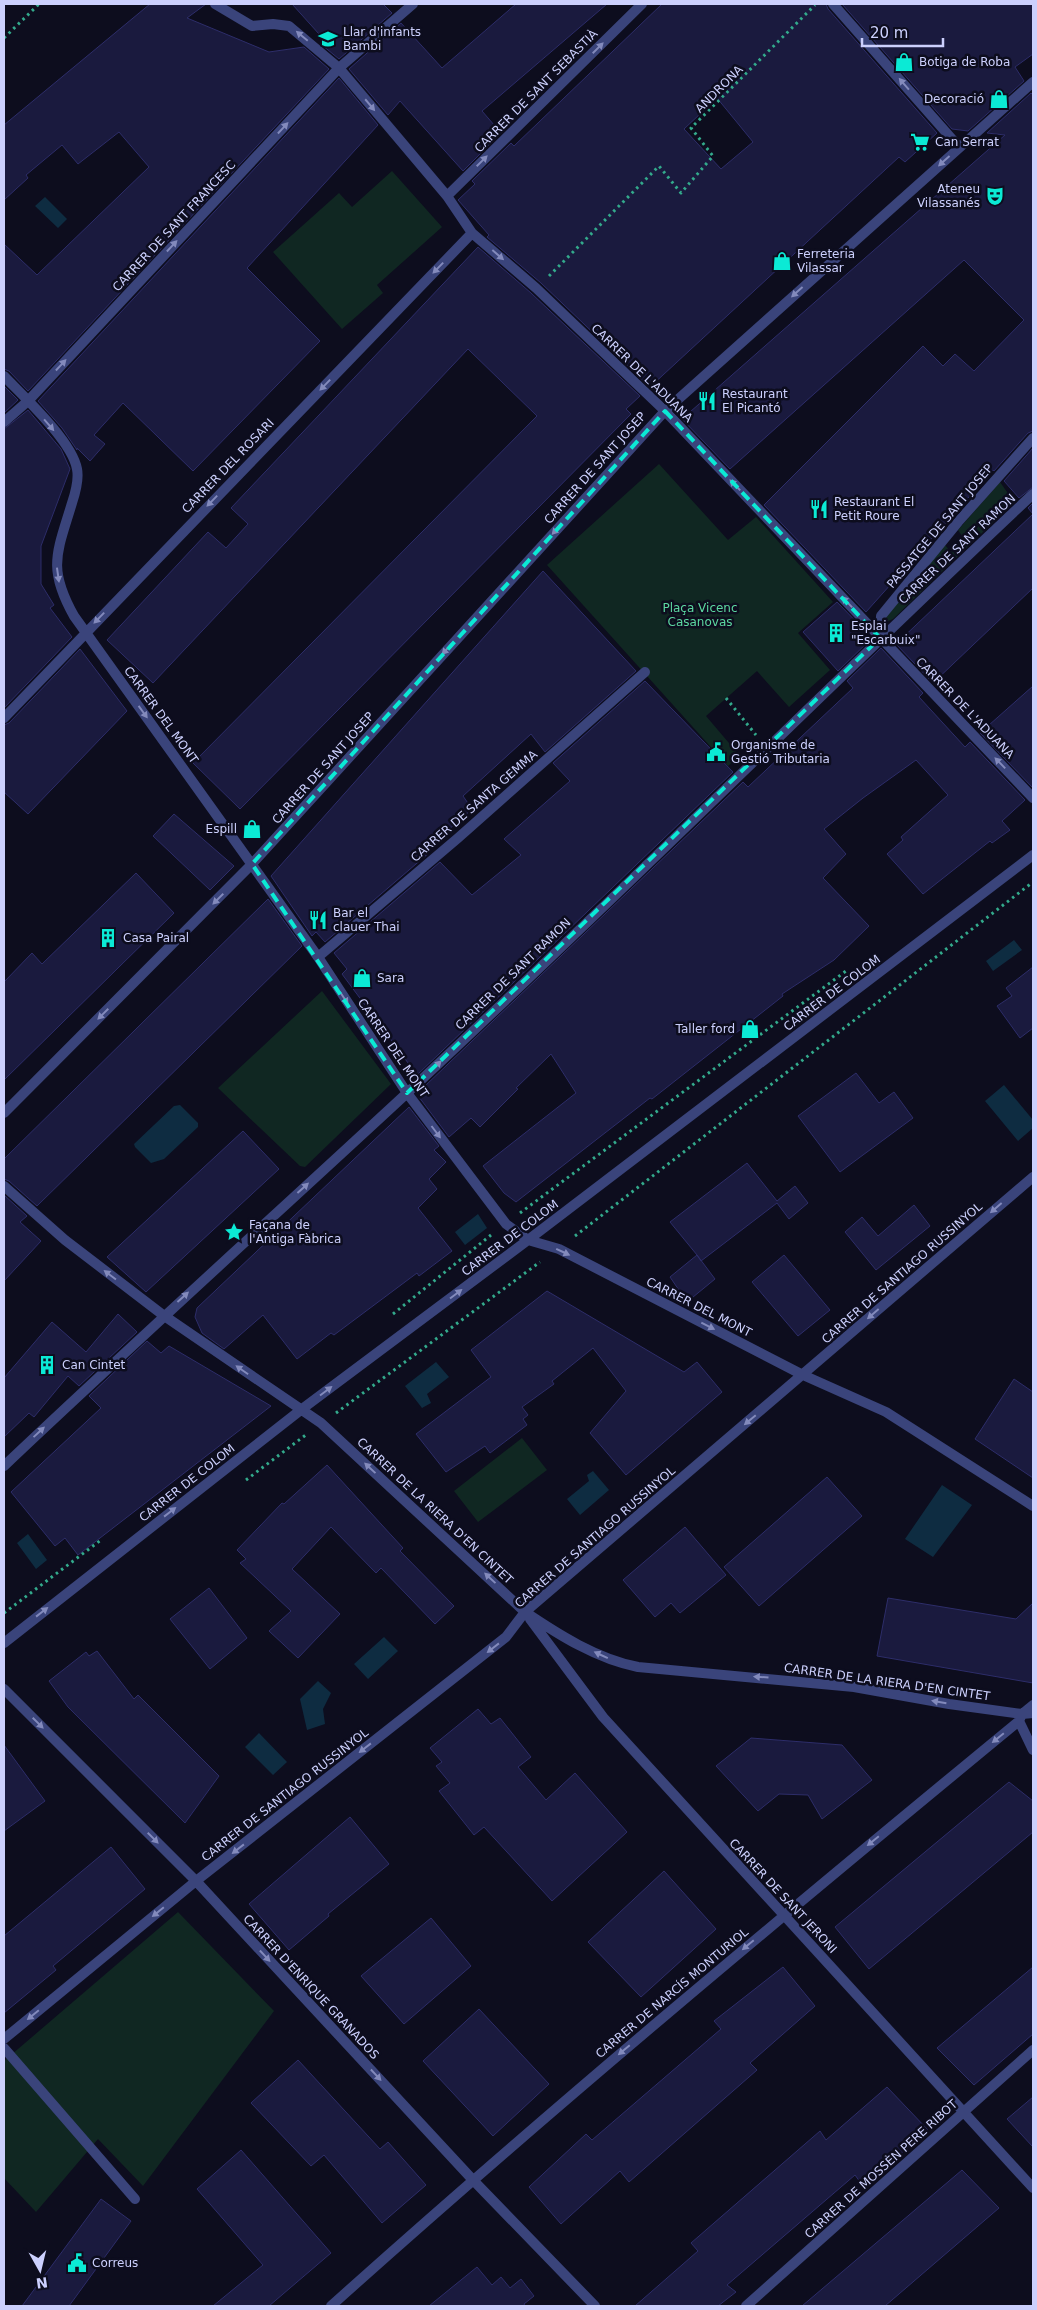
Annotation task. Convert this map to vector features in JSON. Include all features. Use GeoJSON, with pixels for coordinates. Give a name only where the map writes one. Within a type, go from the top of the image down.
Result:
{"type":"FeatureCollection","features":[{"type":"Feature","properties":{"kind":"street","name":"CARRER DE L'ADUANA"},"geometry":{"type":"LineString","coordinates":[[215,4],[252,26],[273,24],[289,26],[339,68],[447,196],[472,233],[536,288],[665,411],[1033,798]]}},
{"type":"Feature","properties":{"kind":"street","name":"CARRER DE SANT FRANCESC"},"geometry":{"type":"LineString","coordinates":[[4,422],[28,401],[339,68],[413,4]]}},
{"type":"Feature","properties":{"kind":"street","name":"CARRER DE SANT SEBASTIÀ"},"geometry":{"type":"LineString","coordinates":[[447,196],[642,4]]}},
{"type":"Feature","properties":{"kind":"street"},"geometry":{"type":"LineString","coordinates":[[833,4],[959,147]]}},
{"type":"Feature","properties":{"kind":"street","name":"CARRER DE SANT JOSEP"},"geometry":{"type":"LineString","coordinates":[[4,1113],[252,864],[665,411],[1033,82]]}},
{"type":"Feature","properties":{"kind":"street","name":"CARRER DEL ROSARI"},"geometry":{"type":"LineString","coordinates":[[4,718],[472,233]]}},
{"type":"Feature","properties":{"kind":"street","name":"CARRER DEL MONT"},"geometry":{"type":"LineString","coordinates":[[4,376],[65,444],[78,470],[74,494],[56,559],[57,577],[64,597],[86,631],[318,957],[407,1093],[506,1224],[528,1240],[559,1249],[803,1375],[886,1412],[1033,1506]]}},
{"type":"Feature","properties":{"kind":"street","name":"PASSATGE DE SANT JOSEP"},"geometry":{"type":"LineString","coordinates":[[880,638],[881,616],[958,522],[1033,438]]}},
{"type":"Feature","properties":{"kind":"street","name":"CARRER DE SANT RAMON"},"geometry":{"type":"LineString","coordinates":[[4,1466],[163,1316],[407,1093],[768,749],[880,638],[1033,494]]}},
{"type":"Feature","properties":{"kind":"street","name":"CARRER DE SANTA GEMMA"},"geometry":{"type":"LineString","coordinates":[[318,957],[458,838],[645,672]]}},
{"type":"Feature","properties":{"kind":"street","name":"CARRER DE COLOM"},"geometry":{"type":"LineString","coordinates":[[4,1642],[302,1408],[528,1240],[1033,855]]}},
{"type":"Feature","properties":{"kind":"street","name":"CARRER DE SANTIAGO RUSSINYOL"},"geometry":{"type":"LineString","coordinates":[[4,2039],[196,1881],[506,1638],[525,1612],[1033,1176]]}},
{"type":"Feature","properties":{"kind":"street","name":"CARRER DE LA RIERA D'EN CINTET"},"geometry":{"type":"LineString","coordinates":[[4,1186],[65,1240],[163,1316],[286,1401],[302,1408],[321,1423],[525,1612],[560,1635],[621,1664],[854,1687],[1020,1717],[1033,1713]]}},
{"type":"Feature","properties":{"kind":"street","name":"CARRER DE SANT JERONI"},"geometry":{"type":"LineString","coordinates":[[525,1612],[603,1717],[1033,2188]]}},
{"type":"Feature","properties":{"kind":"street","name":"CARRER D'ENRIQUE GRANADOS"},"geometry":{"type":"LineString","coordinates":[[4,1688],[196,1881],[472,2179],[595,2306]]}},
{"type":"Feature","properties":{"kind":"street","name":"CARRER DE NARCÍS MONTURIOL"},"geometry":{"type":"LineString","coordinates":[[331,2306],[472,2179],[1033,1705]]}},
{"type":"Feature","properties":{"kind":"street"},"geometry":{"type":"LineString","coordinates":[[1020,1717],[1033,1750]]}},
{"type":"Feature","properties":{"kind":"street"},"geometry":{"type":"LineString","coordinates":[[4,2048],[134,2199]]}},
{"type":"Feature","properties":{"kind":"street","name":"CARRER DE MOSSÈN PERE RIBOT"},"geometry":{"type":"LineString","coordinates":[[746,2306],[1033,2050]]}},
{"type":"Feature","properties":{"kind":"path"},"geometry":{"type":"LineString","coordinates":[[4,38],[39,4]]}},
{"type":"Feature","properties":{"kind":"path","name":"ANDRONA"},"geometry":{"type":"LineString","coordinates":[[536,288],[659,166],[681,193],[713,156],[691,128],[816,4]]}},
{"type":"Feature","properties":{"kind":"path"},"geometry":{"type":"LineString","coordinates":[[726,698],[768,749]]}},
{"type":"Feature","properties":{"kind":"path"},"geometry":{"type":"LineString","coordinates":[[242,1483],[559,1249],[1033,882]]}},
{"type":"Feature","properties":{"kind":"highlighted area"},"geometry":{"type":"Polygon","coordinates":[[[665,411],[880,638],[407,1093],[252,864],[665,411]]]}},
{"type":"Feature","properties":{"kind":"green space"},"geometry":{"type":"Polygon","coordinates":[[[392,171],[442,227],[377,285],[383,293],[342,329],[273,252],[339,193],[352,207],[392,171]]]}},
{"type":"Feature","properties":{"kind":"green space","name":"Plaça Vicenc Casanovas"},"geometry":{"type":"Polygon","coordinates":[[[659,464],[728,540],[756,517],[833,602],[798,633],[830,670],[789,707],[757,671],[706,716],[740,756],[728,766],[547,565],[659,464]]]}},
{"type":"Feature","properties":{"kind":"green space"},"geometry":{"type":"Polygon","coordinates":[[[1000,482],[1014,502],[893,619],[884,623],[883,615],[945,545],[951,552],[964,539],[958,530],[1000,482]]]}},
{"type":"Feature","properties":{"kind":"green space"},"geometry":{"type":"Polygon","coordinates":[[[322,991],[391,1084],[305,1167],[300,1166],[218,1088],[322,991]]]}},
{"type":"Feature","properties":{"kind":"green space"},"geometry":{"type":"Polygon","coordinates":[[[522,1438],[547,1470],[478,1522],[454,1491],[522,1438]]]}},
{"type":"Feature","properties":{"kind":"green space"},"geometry":{"type":"Polygon","coordinates":[[[178,1912],[274,2011],[143,2186],[98,2139],[36,2212],[4,2178],[4,2061],[178,1912]]]}},
{"type":"Feature","properties":{"kind":"water"},"geometry":{"type":"Polygon","coordinates":[[[45,197],[67,219],[58,228],[35,206],[45,197]]]}},
{"type":"Feature","properties":{"kind":"water"},"geometry":{"type":"Polygon","coordinates":[[[1014,940],[1022,950],[993,971],[986,961],[1014,940]]]}},
{"type":"Feature","properties":{"kind":"water"},"geometry":{"type":"Polygon","coordinates":[[[1004,1085],[1033,1120],[1033,1128],[1018,1141],[985,1101],[1004,1085]]]}},
{"type":"Feature","properties":{"kind":"water"},"geometry":{"type":"Polygon","coordinates":[[[180,1105],[198,1123],[198,1127],[164,1159],[151,1163],[134,1144],[174,1106],[180,1105]]]}},
{"type":"Feature","properties":{"kind":"water"},"geometry":{"type":"Polygon","coordinates":[[[478,1214],[487,1228],[465,1245],[455,1232],[478,1214]]]}},
{"type":"Feature","properties":{"kind":"water"},"geometry":{"type":"Polygon","coordinates":[[[436,1362],[449,1377],[427,1394],[431,1403],[422,1408],[405,1386],[436,1362]]]}},
{"type":"Feature","properties":{"kind":"water"},"geometry":{"type":"Polygon","coordinates":[[[593,1471],[609,1490],[580,1515],[567,1499],[589,1481],[587,1475],[593,1471]]]}},
{"type":"Feature","properties":{"kind":"water"},"geometry":{"type":"Polygon","coordinates":[[[942,1485],[972,1505],[933,1557],[905,1539],[942,1485]]]}},
{"type":"Feature","properties":{"kind":"water"},"geometry":{"type":"Polygon","coordinates":[[[28,1534],[47,1560],[36,1569],[17,1543],[28,1534]]]}},
{"type":"Feature","properties":{"kind":"water"},"geometry":{"type":"Polygon","coordinates":[[[384,1637],[398,1651],[368,1679],[354,1664],[384,1637]]]}},
{"type":"Feature","properties":{"kind":"water"},"geometry":{"type":"Polygon","coordinates":[[[318,1681],[331,1693],[323,1709],[325,1724],[307,1730],[300,1699],[318,1681]]]}},
{"type":"Feature","properties":{"kind":"water"},"geometry":{"type":"Polygon","coordinates":[[[259,1733],[287,1762],[273,1775],[245,1747],[259,1733]]]}},
{"type":"Feature","properties":{"kind":"building"},"geometry":{"type":"Polygon","coordinates":[[[150,4],[206,4],[187,18],[269,52],[304,47],[329,69],[28,391],[9,371],[4,369],[4,244],[37,275],[149,167],[119,132],[78,164],[62,145],[26,175],[28,178],[4,200],[4,125],[150,4]]]}},
{"type":"Feature","properties":{"kind":"building"},"geometry":{"type":"Polygon","coordinates":[[[292,4],[383,4],[392,13],[339,59],[322,45],[328,44],[292,4]]]}},
{"type":"Feature","properties":{"kind":"building"},"geometry":{"type":"Polygon","coordinates":[[[516,4],[607,4],[482,111],[501,133],[463,171],[400,101],[388,115],[349,69],[401,23],[442,68],[516,4]]]}},
{"type":"Feature","properties":{"kind":"building"},"geometry":{"type":"Polygon","coordinates":[[[662,4],[826,4],[828,9],[937,133],[905,162],[899,157],[650,387],[541,283],[487,237],[489,235],[458,200],[475,184],[472,181],[511,143],[514,146],[662,4]],[[717,98],[684,129],[721,169],[753,142],[717,98]]]}},
{"type":"Feature","properties":{"kind":"building"},"geometry":{"type":"Polygon","coordinates":[[[842,4],[1033,4],[1033,54],[1015,67],[1024,81],[968,131],[952,129],[842,4]]]}},
{"type":"Feature","properties":{"kind":"building"},"geometry":{"type":"Polygon","coordinates":[[[339,78],[378,125],[247,268],[320,341],[193,471],[123,403],[94,435],[105,444],[90,461],[77,448],[77,450],[62,428],[38,401],[339,78]]]}},
{"type":"Feature","properties":{"kind":"building"},"geometry":{"type":"Polygon","coordinates":[[[1031,93],[1033,95],[1033,431],[1028,433],[993,470],[866,612],[764,505],[923,346],[943,366],[955,354],[974,371],[1024,320],[964,260],[730,469],[682,419],[1005,135],[987,133],[1031,93]]]}},
{"type":"Feature","properties":{"kind":"building"},"geometry":{"type":"Polygon","coordinates":[[[478,247],[531,293],[640,396],[626,409],[631,414],[240,809],[193,763],[537,416],[468,349],[153,683],[107,640],[208,532],[226,548],[248,524],[231,508],[478,247]]]}},
{"type":"Feature","properties":{"kind":"building"},"geometry":{"type":"Polygon","coordinates":[[[4,386],[18,400],[4,413],[4,386]]]}},
{"type":"Feature","properties":{"kind":"building"},"geometry":{"type":"Polygon","coordinates":[[[28,410],[61,449],[70,469],[41,546],[41,584],[54,605],[50,608],[72,637],[4,708],[4,429],[28,410]]]}},
{"type":"Feature","properties":{"kind":"building"},"geometry":{"type":"Polygon","coordinates":[[[1033,448],[1033,487],[1019,498],[1004,481],[1033,448]]]}},
{"type":"Feature","properties":{"kind":"building"},"geometry":{"type":"Polygon","coordinates":[[[1033,503],[1033,514],[1028,508],[1033,503]]]}},
{"type":"Feature","properties":{"kind":"building"},"geometry":{"type":"Polygon","coordinates":[[[1033,514],[1033,588],[933,683],[896,644],[1033,514]]]}},
{"type":"Feature","properties":{"kind":"building"},"geometry":{"type":"Polygon","coordinates":[[[543,571],[636,671],[545,752],[531,734],[463,796],[472,809],[427,849],[430,852],[325,942],[316,932],[312,936],[271,876],[543,571]]]}},
{"type":"Feature","properties":{"kind":"building","name":"Esplai \"Escarbuix\""},"geometry":{"type":"Polygon","coordinates":[[[837,602],[872,638],[838,671],[803,632],[837,602]]]}},
{"type":"Feature","properties":{"kind":"building"},"geometry":{"type":"Polygon","coordinates":[[[881,648],[923,693],[919,697],[965,747],[970,742],[1025,800],[1002,821],[1010,830],[992,843],[990,841],[923,894],[887,854],[903,840],[901,837],[948,795],[916,760],[863,798],[824,829],[846,854],[823,878],[869,926],[834,960],[782,994],[783,996],[652,1099],[650,1098],[516,1202],[504,1193],[483,1166],[576,1093],[551,1054],[480,1127],[471,1118],[449,1137],[419,1097],[428,1089],[425,1086],[743,782],[748,787],[853,688],[847,681],[881,648]]]}},
{"type":"Feature","properties":{"kind":"building"},"geometry":{"type":"Polygon","coordinates":[[[80,649],[127,711],[28,814],[4,792],[4,725],[9,723],[80,649]]]}},
{"type":"Feature","properties":{"kind":"building"},"geometry":{"type":"Polygon","coordinates":[[[645,681],[733,772],[417,1075],[342,974],[347,969],[334,953],[440,862],[472,895],[521,855],[504,839],[570,781],[553,763],[645,681]]]}},
{"type":"Feature","properties":{"kind":"building"},"geometry":{"type":"Polygon","coordinates":[[[1033,686],[1033,788],[980,733],[1033,686]]]}},
{"type":"Feature","properties":{"kind":"building"},"geometry":{"type":"Polygon","coordinates":[[[174,814],[234,866],[210,890],[153,836],[174,814]]]}},
{"type":"Feature","properties":{"kind":"building"},"geometry":{"type":"Polygon","coordinates":[[[136,873],[174,913],[4,1080],[4,982],[32,953],[42,964],[136,873]]]}},
{"type":"Feature","properties":{"kind":"building"},"geometry":{"type":"Polygon","coordinates":[[[268,899],[302,946],[37,1206],[9,1181],[4,1179],[4,1159],[268,899]]]}},
{"type":"Feature","properties":{"kind":"building"},"geometry":{"type":"Polygon","coordinates":[[[1033,967],[1033,1028],[1020,1038],[997,1006],[1012,996],[1006,988],[1033,967]]]}},
{"type":"Feature","properties":{"kind":"building"},"geometry":{"type":"Polygon","coordinates":[[[856,1073],[879,1103],[894,1092],[913,1118],[840,1172],[798,1116],[856,1073]]]}},
{"type":"Feature","properties":{"kind":"building"},"geometry":{"type":"Polygon","coordinates":[[[409,1107],[439,1146],[434,1150],[446,1162],[429,1179],[437,1189],[418,1208],[452,1251],[419,1276],[417,1273],[334,1335],[331,1333],[297,1359],[263,1315],[224,1349],[202,1333],[195,1317],[197,1308],[409,1107]]]}},
{"type":"Feature","properties":{"kind":"building"},"geometry":{"type":"Polygon","coordinates":[[[243,1131],[279,1169],[146,1292],[107,1257],[243,1131]]]}},
{"type":"Feature","properties":{"kind":"building"},"geometry":{"type":"Polygon","coordinates":[[[747,1163],[777,1201],[795,1186],[808,1203],[789,1219],[777,1203],[701,1261],[715,1279],[687,1302],[670,1277],[697,1255],[670,1222],[747,1163]]]}},
{"type":"Feature","properties":{"kind":"building"},"geometry":{"type":"Polygon","coordinates":[[[4,1195],[27,1216],[20,1222],[41,1241],[4,1281],[4,1195]]]}},
{"type":"Feature","properties":{"kind":"building"},"geometry":{"type":"Polygon","coordinates":[[[914,1205],[930,1226],[876,1270],[845,1232],[862,1217],[878,1236],[914,1205]]]}},
{"type":"Feature","properties":{"kind":"building"},"geometry":{"type":"Polygon","coordinates":[[[784,1255],[830,1310],[798,1336],[752,1282],[784,1255]]]}},
{"type":"Feature","properties":{"kind":"building"},"geometry":{"type":"Polygon","coordinates":[[[547,1291],[684,1372],[697,1362],[722,1392],[626,1475],[590,1433],[626,1391],[593,1348],[552,1381],[554,1384],[522,1407],[528,1415],[523,1419],[527,1425],[490,1453],[485,1446],[446,1472],[416,1434],[491,1377],[471,1350],[547,1291]]]}},
{"type":"Feature","properties":{"kind":"building","name":"Can Cintet"},"geometry":{"type":"Polygon","coordinates":[[[118,1314],[137,1332],[79,1386],[68,1376],[34,1417],[29,1413],[4,1437],[4,1378],[52,1322],[86,1352],[118,1314]]]}},
{"type":"Feature","properties":{"kind":"building"},"geometry":{"type":"Polygon","coordinates":[[[147,1341],[161,1353],[169,1346],[271,1406],[78,1555],[65,1538],[55,1546],[11,1492],[101,1408],[89,1396],[147,1341]]]}},
{"type":"Feature","properties":{"kind":"building"},"geometry":{"type":"Polygon","coordinates":[[[1014,1379],[1033,1392],[1033,1478],[975,1439],[1014,1379]]]}},
{"type":"Feature","properties":{"kind":"building"},"geometry":{"type":"Polygon","coordinates":[[[327,1465],[403,1548],[400,1551],[454,1606],[435,1624],[381,1568],[376,1573],[331,1527],[292,1569],[340,1614],[298,1658],[269,1631],[291,1611],[240,1563],[246,1559],[237,1550],[282,1503],[284,1504],[327,1465]]]}},
{"type":"Feature","properties":{"kind":"building"},"geometry":{"type":"Polygon","coordinates":[[[827,1477],[862,1516],[759,1606],[724,1567],[827,1477]]]}},
{"type":"Feature","properties":{"kind":"building"},"geometry":{"type":"Polygon","coordinates":[[[685,1527],[726,1575],[680,1613],[671,1603],[655,1617],[623,1580],[685,1527]]]}},
{"type":"Feature","properties":{"kind":"building"},"geometry":{"type":"Polygon","coordinates":[[[209,1588],[247,1638],[210,1669],[170,1619],[209,1588]]]}},
{"type":"Feature","properties":{"kind":"building"},"geometry":{"type":"Polygon","coordinates":[[[888,1598],[1016,1619],[1033,1603],[1033,1683],[877,1656],[888,1598]]]}},
{"type":"Feature","properties":{"kind":"building"},"geometry":{"type":"Polygon","coordinates":[[[97,1651],[134,1699],[138,1695],[219,1776],[185,1823],[68,1707],[49,1681],[86,1652],[89,1656],[97,1651]]]}},
{"type":"Feature","properties":{"kind":"building"},"geometry":{"type":"Polygon","coordinates":[[[478,1709],[491,1724],[500,1718],[531,1757],[518,1767],[546,1800],[575,1773],[627,1832],[552,1901],[484,1827],[474,1835],[439,1791],[450,1783],[436,1766],[442,1762],[430,1748],[478,1709]]]}},
{"type":"Feature","properties":{"kind":"building"},"geometry":{"type":"Polygon","coordinates":[[[751,1738],[842,1745],[872,1780],[822,1819],[808,1795],[779,1794],[758,1811],[716,1766],[751,1738]]]}},
{"type":"Feature","properties":{"kind":"building"},"geometry":{"type":"Polygon","coordinates":[[[4,1745],[45,1801],[4,1831],[4,1745]]]}},
{"type":"Feature","properties":{"kind":"building"},"geometry":{"type":"Polygon","coordinates":[[[1009,1782],[1033,1801],[1033,1832],[869,1969],[835,1927],[1009,1782]]]}},
{"type":"Feature","properties":{"kind":"building"},"geometry":{"type":"Polygon","coordinates":[[[350,1817],[389,1864],[328,1914],[329,1916],[289,1950],[249,1904],[350,1817]]]}},
{"type":"Feature","properties":{"kind":"building"},"geometry":{"type":"Polygon","coordinates":[[[111,1847],[145,1889],[53,1966],[56,1970],[4,2013],[4,1936],[111,1847]]]}},
{"type":"Feature","properties":{"kind":"building"},"geometry":{"type":"Polygon","coordinates":[[[664,1871],[716,1929],[641,1997],[588,1942],[664,1871]]]}},
{"type":"Feature","properties":{"kind":"building"},"geometry":{"type":"Polygon","coordinates":[[[431,1918],[471,1966],[404,2024],[361,1976],[431,1918]]]}},
{"type":"Feature","properties":{"kind":"building"},"geometry":{"type":"Polygon","coordinates":[[[783,1967],[815,2006],[750,2063],[757,2070],[629,2182],[620,2171],[561,2224],[529,2187],[586,2134],[592,2140],[721,2029],[714,2021],[783,1967]]]}},
{"type":"Feature","properties":{"kind":"building"},"geometry":{"type":"Polygon","coordinates":[[[1033,1967],[1033,2034],[974,2085],[937,2048],[1033,1967]]]}},
{"type":"Feature","properties":{"kind":"building"},"geometry":{"type":"Polygon","coordinates":[[[479,2009],[549,2084],[493,2136],[423,2061],[479,2009]]]}},
{"type":"Feature","properties":{"kind":"building"},"geometry":{"type":"Polygon","coordinates":[[[298,2060],[380,2149],[388,2142],[426,2185],[382,2223],[324,2155],[311,2166],[251,2103],[298,2060]]]}},
{"type":"Feature","properties":{"kind":"building"},"geometry":{"type":"Polygon","coordinates":[[[887,2087],[928,2130],[863,2186],[855,2175],[727,2285],[736,2292],[718,2306],[635,2306],[698,2251],[691,2243],[820,2131],[826,2140],[887,2087]]]}},
{"type":"Feature","properties":{"kind":"building"},"geometry":{"type":"Polygon","coordinates":[[[1033,2097],[1033,2147],[1007,2119],[1033,2097]]]}},
{"type":"Feature","properties":{"kind":"building"},"geometry":{"type":"Polygon","coordinates":[[[241,2150],[331,2253],[269,2306],[213,2306],[263,2265],[197,2189],[241,2150]]]}},
{"type":"Feature","properties":{"kind":"building"},"geometry":{"type":"Polygon","coordinates":[[[962,2170],[999,2208],[885,2306],[802,2306],[962,2170]]]}},
{"type":"Feature","properties":{"kind":"building","name":"Correus"},"geometry":{"type":"Polygon","coordinates":[[[101,2199],[131,2221],[69,2306],[22,2306],[101,2199]]]}},
{"type":"Feature","properties":{"kind":"building"},"geometry":{"type":"Polygon","coordinates":[[[477,2267],[492,2285],[501,2277],[510,2288],[521,2279],[534,2296],[524,2304],[525,2306],[429,2306],[477,2267]]]}},
{"type":"Feature","properties":{"kind":"place","name":"Llar d'infants Bambi"},"geometry":{"type":"Point","coordinates":[328,39]}},
{"type":"Feature","properties":{"kind":"place","name":"Botiga de Roba"},"geometry":{"type":"Point","coordinates":[904,62]}},
{"type":"Feature","properties":{"kind":"place","name":"Decoració"},"geometry":{"type":"Point","coordinates":[999,99]}},
{"type":"Feature","properties":{"kind":"place","name":"Can Serrat"},"geometry":{"type":"Point","coordinates":[920,142]}},
{"type":"Feature","properties":{"kind":"place","name":"Ateneu Vilassanés"},"geometry":{"type":"Point","coordinates":[995,196]}},
{"type":"Feature","properties":{"kind":"place","name":"Ferreteria Vilassar"},"geometry":{"type":"Point","coordinates":[782,261]}},
{"type":"Feature","properties":{"kind":"place","name":"Restaurant El Picantó"},"geometry":{"type":"Point","coordinates":[707,401]}},
{"type":"Feature","properties":{"kind":"place","name":"Restaurant El Petit Roure"},"geometry":{"type":"Point","coordinates":[819,509]}},
{"type":"Feature","properties":{"kind":"place","name":"Esplai \"Escarbuix\""},"geometry":{"type":"Point","coordinates":[836,633]}},
{"type":"Feature","properties":{"kind":"place","name":"Organisme de Gestió Tributaria"},"geometry":{"type":"Point","coordinates":[716,752]}},
{"type":"Feature","properties":{"kind":"place","name":"Espill"},"geometry":{"type":"Point","coordinates":[252,829]}},
{"type":"Feature","properties":{"kind":"place","name":"Bar el clauer Thai"},"geometry":{"type":"Point","coordinates":[318,920]}},
{"type":"Feature","properties":{"kind":"place","name":"Casa Pairal"},"geometry":{"type":"Point","coordinates":[108,938]}},
{"type":"Feature","properties":{"kind":"place","name":"Sara"},"geometry":{"type":"Point","coordinates":[362,978]}},
{"type":"Feature","properties":{"kind":"place","name":"Taller ford"},"geometry":{"type":"Point","coordinates":[750,1029]}},
{"type":"Feature","properties":{"kind":"place","name":"Façana de l'Antiga Fàbrica"},"geometry":{"type":"Point","coordinates":[234,1232]}},
{"type":"Feature","properties":{"kind":"place","name":"Can Cintet"},"geometry":{"type":"Point","coordinates":[47,1365]}},
{"type":"Feature","properties":{"kind":"place","name":"Correus"},"geometry":{"type":"Point","coordinates":[77,2263]}}]}
